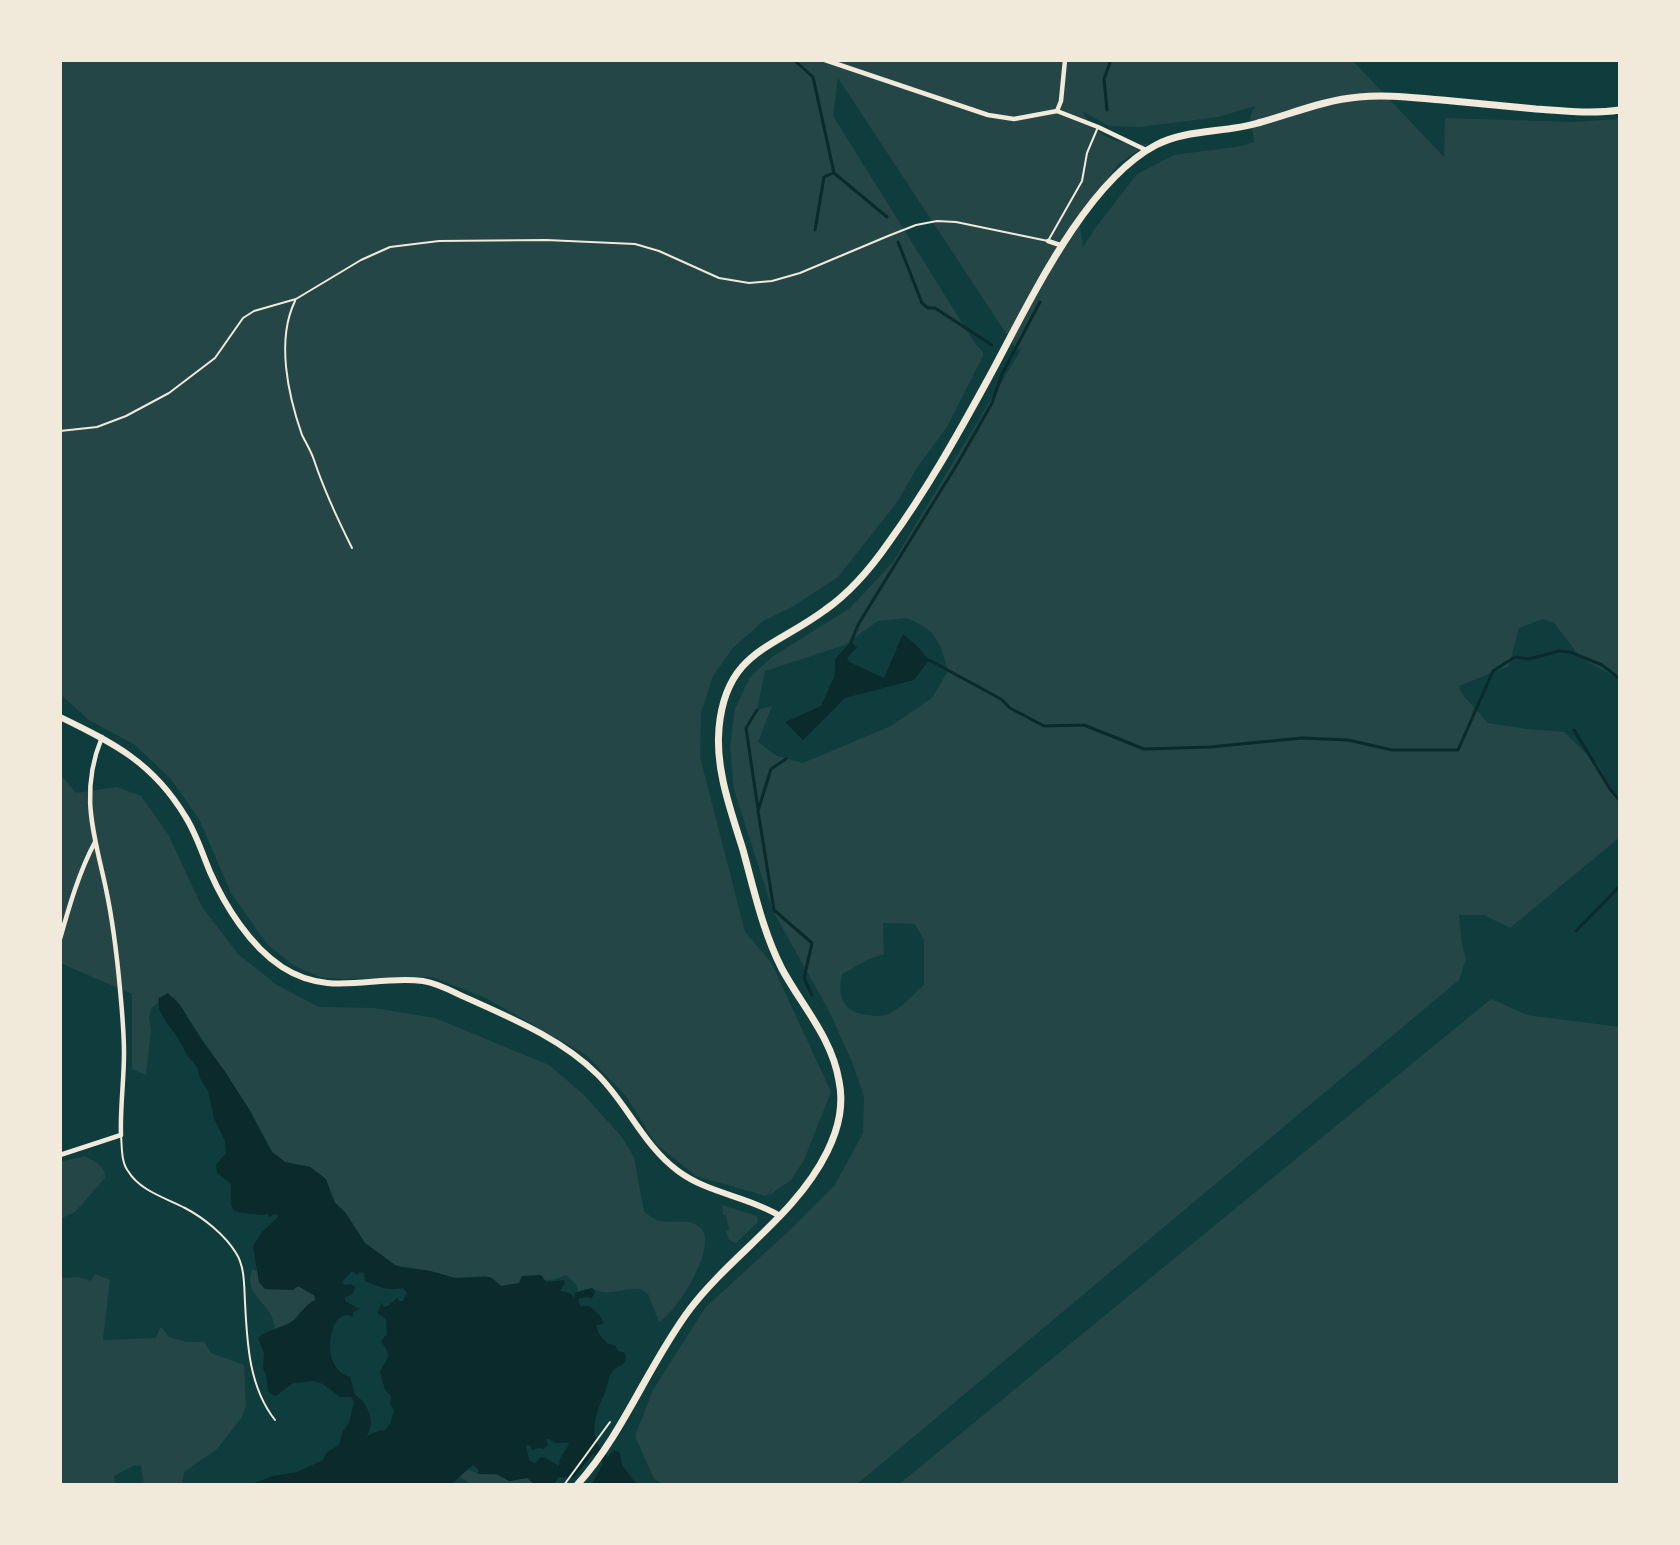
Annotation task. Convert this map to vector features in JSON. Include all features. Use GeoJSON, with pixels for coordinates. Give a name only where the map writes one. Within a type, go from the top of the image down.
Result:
{"type":"FeatureCollection","features":[{"type":"Feature","properties":{"kind":"main road"},"geometry":{"type":"LineString","coordinates":[[577,1485],[604,1451],[688,1312],[707,1289],[780,1216],[815,1173],[831,1143],[840,1115],[840,1082],[827,1044],[780,965],[761,914],[731,810],[720,760],[719,729],[724,700],[745,661],[775,640],[831,607],[853,587],[888,545],[941,463],[1063,246],[1109,183],[1146,150],[1174,138],[1240,128],[1313,106],[1358,97],[1409,97],[1579,112],[1620,110]]}},
{"type":"Feature","properties":{"kind":"main road"},"geometry":{"type":"LineString","coordinates":[[60,717],[102,737],[134,757],[168,793],[188,821],[215,884],[227,905],[256,943],[282,967],[302,977],[332,985],[415,981],[430,983],[533,1030],[566,1049],[597,1075],[655,1151],[678,1172],[705,1187],[761,1206],[780,1216]]}},
{"type":"Feature","properties":{"kind":"street"},"geometry":{"type":"LineString","coordinates":[[825,60],[998,118],[1020,118],[1057,111],[1098,127],[1146,150]]}},
{"type":"Feature","properties":{"kind":"street"},"geometry":{"type":"LineString","coordinates":[[1057,111],[1061,101],[1065,60]]}},
{"type":"Feature","properties":{"kind":"street"},"geometry":{"type":"LineString","coordinates":[[1048,242],[1063,246]]}},
{"type":"Feature","properties":{"kind":"street"},"geometry":{"type":"LineString","coordinates":[[60,1155],[121,1135],[120,1112],[124,1053],[120,992],[111,917],[91,818],[89,786],[92,763],[102,737]]}},
{"type":"Feature","properties":{"kind":"street"},"geometry":{"type":"LineString","coordinates":[[60,939],[68,911],[95,842]]}},
{"type":"Feature","properties":{"kind":"lane"},"geometry":{"type":"LineString","coordinates":[[60,431],[97,428],[126,416],[169,393],[215,358],[243,318],[254,311],[296,299],[361,260],[390,247],[439,241],[539,240],[635,244],[659,251],[719,278],[743,283],[787,278],[894,234],[932,221],[956,222],[1048,242],[1082,181],[1088,153],[1098,127]]}},
{"type":"Feature","properties":{"kind":"lane"},"geometry":{"type":"LineString","coordinates":[[296,299],[289,314],[286,350],[287,383],[302,434],[314,459],[320,482],[352,548]]}},
{"type":"Feature","properties":{"kind":"lane"},"geometry":{"type":"LineString","coordinates":[[121,1135],[127,1170],[134,1179],[145,1188],[195,1214],[226,1240],[238,1256],[243,1272],[250,1356],[255,1381],[263,1405],[275,1420]]}},
{"type":"Feature","properties":{"kind":"path"},"geometry":{"type":"LineString","coordinates":[[564,1485],[600,1436]]}},
{"type":"Feature","properties":{"kind":"shaded area"},"geometry":{"type":"Polygon","coordinates":[[[60,60],[1352,60],[1444,157],[1445,118],[1574,122],[1620,119],[1620,679],[1582,659],[1554,623],[1543,619],[1519,628],[1509,666],[1459,686],[1462,694],[1488,723],[1564,732],[1598,765],[1620,804],[1620,837],[1510,928],[1484,915],[1459,915],[1466,959],[1459,980],[856,1485],[665,1485],[654,1479],[635,1436],[653,1390],[705,1308],[835,1185],[863,1133],[864,1096],[852,1062],[829,1011],[773,911],[734,790],[730,747],[735,709],[750,677],[772,657],[850,608],[893,562],[1022,348],[1017,350],[838,78],[833,116],[974,342],[983,352],[983,356],[947,427],[916,469],[898,501],[838,577],[792,607],[763,621],[732,649],[713,676],[701,713],[700,757],[745,932],[771,962],[831,1092],[804,1160],[791,1180],[768,1196],[773,1188],[766,1196],[696,1176],[656,1144],[626,1096],[586,1055],[486,998],[432,977],[342,979],[320,977],[294,966],[267,944],[231,893],[199,819],[170,778],[135,745],[89,720],[60,694],[60,60]],[[1255,106],[1218,117],[1139,127],[1109,126],[1082,111],[1094,127],[1109,138],[1128,143],[1148,144],[1117,165],[1080,225],[1083,247],[1137,174],[1174,155],[1242,146],[1254,142],[1250,116],[1255,106]],[[907,618],[878,621],[845,645],[765,671],[757,710],[772,706],[758,742],[777,756],[803,763],[891,726],[932,698],[948,671],[936,638],[925,628],[907,618]],[[883,923],[884,954],[869,959],[842,974],[841,996],[852,1011],[877,1016],[888,1014],[899,1008],[924,985],[924,940],[915,924],[883,923]]]}},
{"type":"Feature","properties":{"kind":"shaded area"},"geometry":{"type":"Polygon","coordinates":[[[903,634],[929,660],[914,680],[845,698],[803,740],[785,722],[821,706],[835,675],[835,659],[851,642],[857,647],[847,658],[849,662],[884,678],[903,634]]]}},
{"type":"Feature","properties":{"kind":"shaded area"},"geometry":{"type":"Polygon","coordinates":[[[60,774],[76,793],[117,787],[141,796],[168,834],[202,907],[239,955],[277,985],[319,1007],[374,1008],[435,1018],[549,1065],[583,1094],[621,1136],[634,1157],[644,1212],[661,1221],[694,1224],[704,1234],[705,1246],[701,1260],[676,1306],[659,1322],[648,1294],[641,1289],[603,1292],[592,1288],[578,1291],[576,1284],[566,1275],[549,1280],[521,1277],[520,1283],[501,1286],[494,1279],[485,1276],[455,1278],[395,1265],[365,1243],[345,1212],[335,1203],[322,1176],[310,1167],[285,1162],[272,1152],[249,1109],[174,997],[159,997],[157,1004],[152,1007],[149,1017],[151,1030],[146,1075],[132,1069],[132,994],[60,963],[60,774]]]}},
{"type":"Feature","properties":{"kind":"shaded area"},"geometry":{"type":"Polygon","coordinates":[[[168,993],[180,1005],[249,1109],[272,1152],[285,1162],[310,1167],[326,1179],[335,1203],[345,1212],[365,1243],[395,1265],[455,1278],[490,1277],[501,1286],[519,1283],[522,1276],[541,1275],[546,1282],[564,1280],[565,1283],[560,1291],[570,1293],[574,1298],[575,1293],[592,1288],[595,1291],[592,1298],[578,1299],[580,1306],[590,1306],[600,1316],[604,1324],[596,1325],[599,1334],[608,1344],[615,1345],[618,1351],[625,1353],[626,1358],[610,1376],[598,1409],[594,1426],[595,1434],[601,1450],[608,1457],[614,1450],[620,1453],[622,1465],[637,1485],[599,1483],[591,1485],[603,1464],[601,1459],[593,1454],[573,1478],[559,1477],[553,1485],[536,1485],[527,1478],[509,1481],[496,1474],[478,1474],[478,1469],[473,1465],[450,1485],[220,1485],[254,1483],[273,1476],[297,1472],[323,1460],[327,1452],[339,1445],[343,1431],[349,1423],[354,1402],[351,1397],[340,1397],[323,1384],[313,1381],[293,1383],[274,1396],[268,1391],[263,1368],[264,1353],[258,1338],[294,1320],[315,1300],[315,1296],[298,1286],[293,1290],[265,1289],[259,1282],[253,1246],[262,1232],[279,1216],[275,1214],[269,1217],[268,1214],[239,1212],[232,1207],[231,1184],[217,1173],[216,1165],[226,1153],[225,1141],[214,1118],[208,1091],[200,1078],[197,1067],[159,1009],[159,998],[168,993]],[[352,1271],[342,1282],[355,1287],[352,1295],[345,1297],[345,1301],[360,1309],[353,1312],[353,1317],[345,1316],[337,1320],[331,1336],[330,1353],[336,1367],[350,1377],[355,1395],[368,1410],[371,1421],[367,1436],[380,1430],[384,1431],[390,1424],[394,1410],[390,1404],[391,1396],[385,1390],[380,1372],[388,1354],[381,1341],[387,1334],[386,1319],[377,1313],[380,1302],[384,1307],[397,1298],[403,1301],[407,1293],[403,1288],[388,1289],[365,1281],[364,1273],[360,1272],[357,1275],[352,1271]],[[546,1439],[548,1445],[544,1449],[532,1450],[530,1445],[526,1446],[529,1460],[535,1463],[541,1457],[546,1458],[559,1466],[560,1458],[569,1445],[546,1439]]]}},
{"type":"Feature","properties":{"kind":"shaded area"},"geometry":{"type":"Polygon","coordinates":[[[1491,999],[1527,1015],[1620,1027],[1620,1485],[898,1485],[1491,999]]]}},
{"type":"Feature","properties":{"kind":"shaded area"},"geometry":{"type":"Polygon","coordinates":[[[85,1156],[96,1162],[104,1171],[105,1178],[75,1212],[60,1219],[60,1162],[85,1156]]]}},
{"type":"Feature","properties":{"kind":"shaded area"},"geometry":{"type":"Polygon","coordinates":[[[722,1205],[757,1216],[758,1222],[736,1243],[729,1240],[726,1231],[729,1230],[726,1215],[723,1215],[722,1205]]]}},
{"type":"Feature","properties":{"kind":"shaded area"},"geometry":{"type":"Polygon","coordinates":[[[252,1270],[258,1271],[259,1282],[268,1290],[298,1286],[314,1294],[315,1300],[293,1321],[275,1329],[271,1315],[250,1284],[252,1270]]]}},
{"type":"Feature","properties":{"kind":"shaded area"},"geometry":{"type":"Polygon","coordinates":[[[95,1274],[110,1280],[103,1340],[156,1338],[162,1328],[169,1337],[187,1342],[204,1342],[211,1353],[244,1365],[246,1405],[242,1417],[217,1449],[184,1472],[182,1485],[144,1485],[141,1466],[135,1465],[114,1476],[117,1485],[60,1485],[60,1278],[79,1277],[91,1281],[95,1274]]]}},
{"type":"Feature","properties":{"kind":"shaded area"},"geometry":{"type":"Polygon","coordinates":[[[468,1469],[478,1474],[502,1475],[509,1481],[527,1478],[536,1485],[471,1485],[459,1476],[468,1469]]]}},
{"type":"Feature","properties":{"kind":"waterway"},"geometry":{"type":"LineString","coordinates":[[794,60],[813,77],[834,173],[887,217]]}},
{"type":"Feature","properties":{"kind":"waterway"},"geometry":{"type":"LineString","coordinates":[[1107,110],[1104,79],[1111,60]]}},
{"type":"Feature","properties":{"kind":"waterway"},"geometry":{"type":"LineString","coordinates":[[815,230],[824,177],[833,173]]}},
{"type":"Feature","properties":{"kind":"waterway"},"geometry":{"type":"LineString","coordinates":[[898,242],[922,303],[928,308],[935,308],[992,345]]}},
{"type":"Feature","properties":{"kind":"waterway"},"geometry":{"type":"LineString","coordinates":[[851,642],[859,623],[992,403],[1002,374],[1040,302]]}},
{"type":"Feature","properties":{"kind":"waterway"},"geometry":{"type":"LineString","coordinates":[[929,660],[1001,699],[1010,708],[1044,726],[1084,725],[1144,749],[1210,747],[1302,738],[1348,740],[1392,750],[1458,750],[1493,671],[1515,657],[1529,659],[1559,651],[1570,652],[1602,665],[1620,679]]}},
{"type":"Feature","properties":{"kind":"waterway"},"geometry":{"type":"LineString","coordinates":[[757,710],[746,728],[758,809]]}},
{"type":"Feature","properties":{"kind":"waterway"},"geometry":{"type":"LineString","coordinates":[[1574,730],[1610,789],[1620,801]]}},
{"type":"Feature","properties":{"kind":"waterway"},"geometry":{"type":"LineString","coordinates":[[786,759],[771,769],[758,811],[774,910],[812,943],[804,978],[812,995]]}},
{"type":"Feature","properties":{"kind":"waterway"},"geometry":{"type":"LineString","coordinates":[[1576,931],[1620,886]]}}]}
